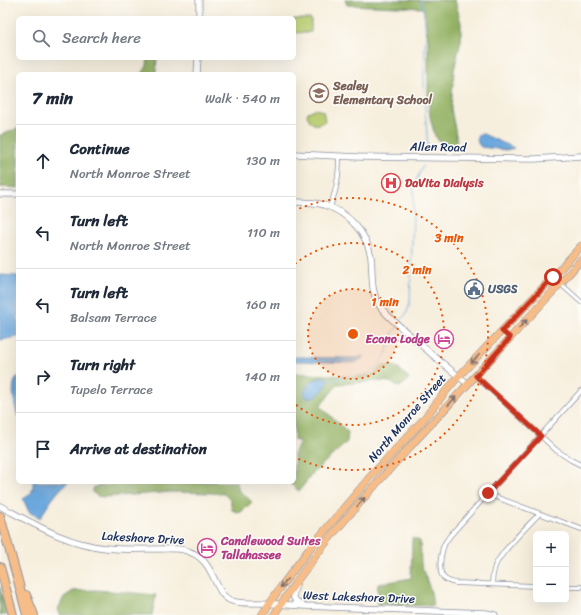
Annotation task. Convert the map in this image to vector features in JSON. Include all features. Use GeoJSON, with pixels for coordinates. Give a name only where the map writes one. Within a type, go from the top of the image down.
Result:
{"type":"FeatureCollection","features":[{"type":"Feature","properties":{"kind":"highway"},"geometry":{"type":"LineString","coordinates":[[0,516],[18,577],[27,615]]}},
{"type":"Feature","properties":{"kind":"highway"},"geometry":{"type":"LineString","coordinates":[[0,566],[13,615]]}},
{"type":"Feature","properties":{"kind":"highway"},"geometry":{"type":"LineString","coordinates":[[18,577],[34,615]]}},
{"type":"Feature","properties":{"kind":"main road","name":"North Monroe Street"},"geometry":{"type":"LineString","coordinates":[[261,615],[283,584],[370,477],[409,435],[458,377],[581,246]]}},
{"type":"Feature","properties":{"kind":"main road","name":"North Monroe Street"},"geometry":{"type":"LineString","coordinates":[[274,615],[322,547],[374,487],[581,260]]}},
{"type":"Feature","properties":{"kind":"main road"},"geometry":{"type":"LineString","coordinates":[[502,331],[510,338]]}},
{"type":"Feature","properties":{"kind":"main road"},"geometry":{"type":"LineString","coordinates":[[415,427],[422,434]]}},
{"type":"Feature","properties":{"kind":"main road"},"geometry":{"type":"LineString","coordinates":[[409,435],[415,442]]}},
{"type":"Feature","properties":{"kind":"main road"},"geometry":{"type":"LineString","coordinates":[[370,477],[374,487]]}},
{"type":"Feature","properties":{"kind":"main road"},"geometry":{"type":"LineString","coordinates":[[365,483],[374,487]]}},
{"type":"Feature","properties":{"kind":"main road"},"geometry":{"type":"LineString","coordinates":[[317,541],[322,547]]}},
{"type":"Feature","properties":{"kind":"street"},"geometry":{"type":"LineString","coordinates":[[199,16],[200,0]]}},
{"type":"Feature","properties":{"kind":"street"},"geometry":{"type":"LineString","coordinates":[[197,72],[198,60]]}},
{"type":"Feature","properties":{"kind":"street","name":"Allen Road"},"geometry":{"type":"LineString","coordinates":[[296,154],[535,159],[581,156]]}},
{"type":"Feature","properties":{"kind":"street"},"geometry":{"type":"LineString","coordinates":[[330,207],[338,182],[339,156]]}},
{"type":"Feature","properties":{"kind":"street"},"geometry":{"type":"LineString","coordinates":[[0,194],[16,194]]}},
{"type":"Feature","properties":{"kind":"street"},"geometry":{"type":"LineString","coordinates":[[296,202],[317,203],[330,207],[345,216],[356,226],[367,243],[370,257],[373,290],[378,303],[391,318],[468,384]]}},
{"type":"Feature","properties":{"kind":"street"},"geometry":{"type":"LineString","coordinates":[[553,277],[581,302]]}},
{"type":"Feature","properties":{"kind":"street"},"geometry":{"type":"LineString","coordinates":[[476,376],[564,456],[581,465]]}},
{"type":"Feature","properties":{"kind":"street"},"geometry":{"type":"LineString","coordinates":[[533,586],[455,583],[446,580],[441,571],[443,548],[455,530],[580,393]]}},
{"type":"Feature","properties":{"kind":"street"},"geometry":{"type":"LineString","coordinates":[[488,493],[581,529]]}},
{"type":"Feature","properties":{"kind":"street","name":"Lakeshore Drive"},"geometry":{"type":"LineString","coordinates":[[0,506],[50,532],[82,544],[106,548],[174,549],[190,552],[199,556],[208,564],[220,590],[228,599],[236,602],[269,604]]}},
{"type":"Feature","properties":{"kind":"street"},"geometry":{"type":"LineString","coordinates":[[492,584],[492,574],[497,562],[509,546],[539,514]]}},
{"type":"Feature","properties":{"kind":"street"},"geometry":{"type":"LineString","coordinates":[[297,583],[294,591],[294,598],[296,602],[303,606]]}},
{"type":"Feature","properties":{"kind":"street"},"geometry":{"type":"LineString","coordinates":[[569,586],[581,587]]}},
{"type":"Feature","properties":{"kind":"street"},"geometry":{"type":"LineString","coordinates":[[255,603],[261,615]]}},
{"type":"Feature","properties":{"kind":"street","name":"West Lakeshore Drive"},"geometry":{"type":"LineString","coordinates":[[269,604],[495,615]]}},
{"type":"Feature","properties":{"kind":"green space"},"geometry":{"type":"Polygon","coordinates":[[[345,0],[455,0],[461,23],[461,41],[454,70],[451,109],[457,140],[453,146],[448,148],[435,136],[430,117],[428,95],[428,39],[423,8],[347,5],[345,0]]]}},
{"type":"Feature","properties":{"kind":"green space"},"geometry":{"type":"Polygon","coordinates":[[[296,19],[311,19],[311,32],[296,33],[296,19]]]}},
{"type":"Feature","properties":{"kind":"green space"},"geometry":{"type":"Polygon","coordinates":[[[148,60],[157,60],[156,72],[143,72],[147,66],[148,60]]]}},
{"type":"Feature","properties":{"kind":"green space"},"geometry":{"type":"Polygon","coordinates":[[[315,109],[323,111],[325,121],[319,124],[314,124],[310,121],[307,115],[308,112],[315,109]]]}},
{"type":"Feature","properties":{"kind":"green space"},"geometry":{"type":"Polygon","coordinates":[[[16,129],[16,188],[0,187],[0,135],[16,129]]]}},
{"type":"Feature","properties":{"kind":"green space"},"geometry":{"type":"Polygon","coordinates":[[[381,366],[395,366],[409,378],[399,387],[390,382],[379,381],[338,384],[320,406],[348,432],[347,442],[313,473],[299,491],[290,484],[296,484],[296,450],[300,442],[296,441],[296,373],[358,377],[374,374],[381,366]]]}},
{"type":"Feature","properties":{"kind":"green space"},"geometry":{"type":"Polygon","coordinates":[[[119,484],[237,484],[239,491],[252,502],[239,513],[232,510],[230,500],[224,494],[172,492],[104,497],[98,496],[92,492],[94,487],[119,484]]]}},
{"type":"Feature","properties":{"kind":"green space"},"geometry":{"type":"Polygon","coordinates":[[[412,538],[420,541],[421,564],[431,592],[433,606],[377,604],[378,584],[411,578],[412,538]]]}},
{"type":"Feature","properties":{"kind":"green space"},"geometry":{"type":"Polygon","coordinates":[[[0,587],[7,615],[0,615],[0,587]]]}},
{"type":"Feature","properties":{"kind":"green space"},"geometry":{"type":"Polygon","coordinates":[[[95,590],[156,595],[152,615],[60,615],[58,609],[64,597],[73,591],[95,590]]]}},
{"type":"Feature","properties":{"kind":"water"},"geometry":{"type":"Polygon","coordinates":[[[479,134],[483,134],[514,148],[506,150],[481,147],[477,140],[479,134]]]}},
{"type":"Feature","properties":{"kind":"water"},"geometry":{"type":"Polygon","coordinates":[[[0,275],[16,276],[16,337],[0,340],[0,275]]]}},
{"type":"Feature","properties":{"kind":"water"},"geometry":{"type":"Polygon","coordinates":[[[362,356],[364,357],[354,363],[296,361],[296,357],[357,358],[362,356]]]}},
{"type":"Feature","properties":{"kind":"water"},"geometry":{"type":"Polygon","coordinates":[[[325,377],[329,380],[323,390],[315,397],[307,398],[304,393],[307,386],[314,380],[325,377]]]}},
{"type":"Feature","properties":{"kind":"water"},"geometry":{"type":"Polygon","coordinates":[[[16,379],[16,410],[13,390],[16,379]]]}},
{"type":"Feature","properties":{"kind":"water"},"geometry":{"type":"Polygon","coordinates":[[[33,484],[66,484],[56,494],[40,518],[29,512],[23,499],[31,494],[33,484]]]}},
{"type":"Feature","properties":{"kind":"waterway"},"geometry":{"type":"LineString","coordinates":[[420,0],[425,18],[424,89],[428,152]]}},
{"type":"Feature","properties":{"kind":"waterway"},"geometry":{"type":"LineString","coordinates":[[400,322],[407,312],[410,302],[414,185],[423,166]]}},
{"type":"Feature","properties":{"kind":"waterway"},"geometry":{"type":"LineString","coordinates":[[329,380],[364,375],[375,369],[385,356],[393,332],[397,327]]}},
{"type":"Feature","properties":{"kind":"place","name":"Sealey Elementary School"},"geometry":{"type":"Point","coordinates":[319,93]}},
{"type":"Feature","properties":{"kind":"place","name":"DaVita Dialysis"},"geometry":{"type":"Point","coordinates":[391,183]}},
{"type":"Feature","properties":{"kind":"place","name":"USGS"},"geometry":{"type":"Point","coordinates":[474,289]}},
{"type":"Feature","properties":{"kind":"place","name":"Econo Lodge"},"geometry":{"type":"Point","coordinates":[444,339]}},
{"type":"Feature","properties":{"kind":"place","name":"Candlewood Suites Tallahassee"},"geometry":{"type":"Point","coordinates":[207,548]}},
{"type":"Feature","properties":{"kind":"route"},"geometry":{"type":"LineString","coordinates":[[488,493],[541,436],[476,376],[510,338],[502,331],[553,277]]}}]}
